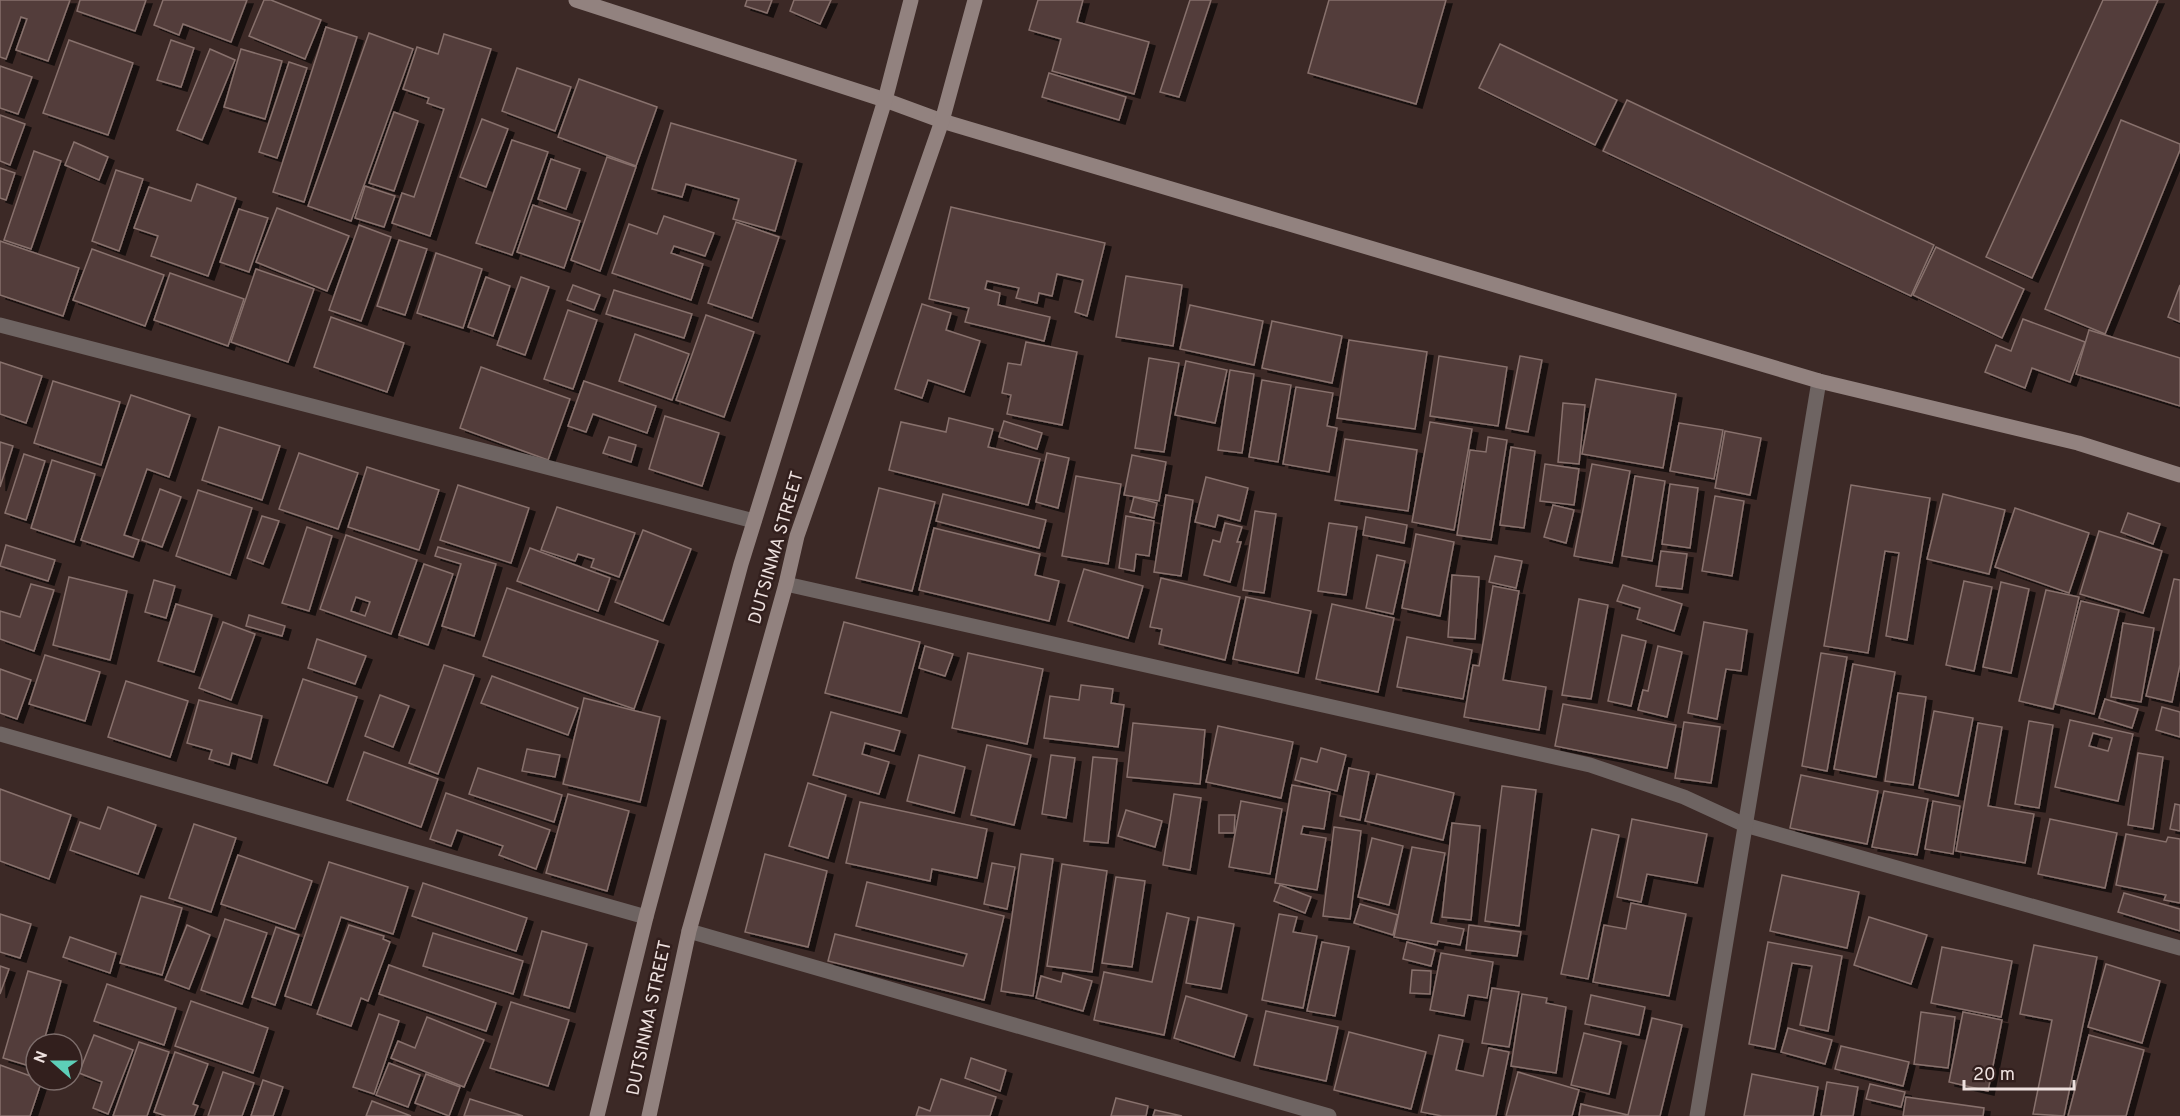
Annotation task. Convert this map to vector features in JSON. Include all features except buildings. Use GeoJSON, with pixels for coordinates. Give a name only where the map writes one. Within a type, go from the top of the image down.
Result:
{"type":"FeatureCollection","features":[{"type":"Feature","properties":{"kind":"street"},"geometry":{"type":"LineString","coordinates":[[576,0],[885,100],[942,121],[1819,381],[2078,442],[2180,475]]}},
{"type":"Feature","properties":{"kind":"street","name":"DUTSINMA STREET"},"geometry":{"type":"LineString","coordinates":[[597,1116],[646,917],[754,520],[885,100],[911,0]]}},
{"type":"Feature","properties":{"kind":"street","name":"DUTSINMA STREET"},"geometry":{"type":"LineString","coordinates":[[649,1116],[689,931],[786,584],[797,536],[942,121],[975,0]]}},
{"type":"Feature","properties":{"kind":"street"},"geometry":{"type":"LineString","coordinates":[[0,325],[754,520]]}},
{"type":"Feature","properties":{"kind":"street"},"geometry":{"type":"LineString","coordinates":[[1697,1116],[1819,381]]}},
{"type":"Feature","properties":{"kind":"street"},"geometry":{"type":"LineString","coordinates":[[786,584],[1590,765],[1684,797],[1745,825],[2180,948]]}},
{"type":"Feature","properties":{"kind":"street"},"geometry":{"type":"LineString","coordinates":[[0,734],[646,917]]}},
{"type":"Feature","properties":{"kind":"street"},"geometry":{"type":"LineString","coordinates":[[689,931],[1329,1116]]}}]}
